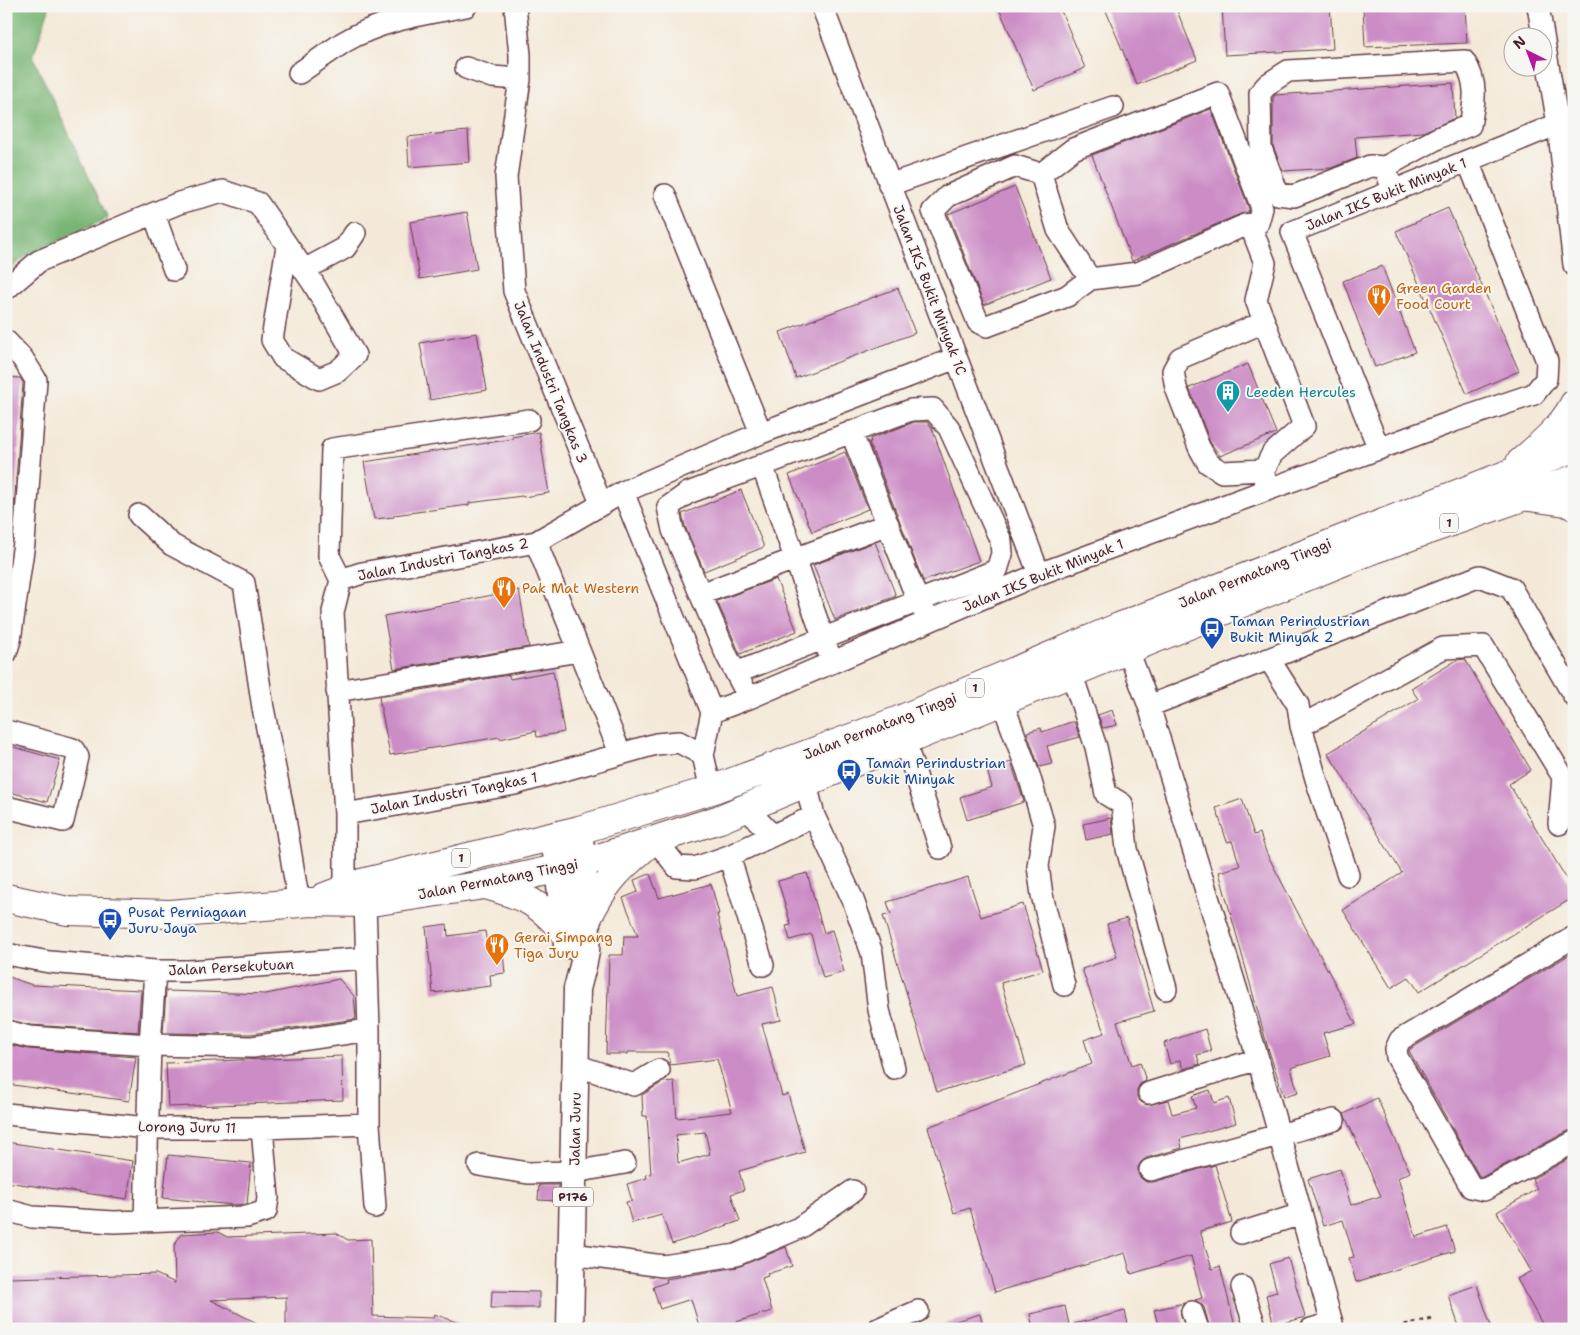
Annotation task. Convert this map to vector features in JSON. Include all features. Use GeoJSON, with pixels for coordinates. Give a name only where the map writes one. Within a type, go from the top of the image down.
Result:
{"type":"FeatureCollection","features":[{"type":"Feature","properties":{"kind":"highway"},"geometry":{"type":"LineString","coordinates":[[1508,474],[1556,430],[1574,404]]}},
{"type":"Feature","properties":{"kind":"highway","name":"Jalan Permatang Tinggi"},"geometry":{"type":"LineString","coordinates":[[355,896],[394,874],[567,833],[901,731],[1068,662],[1508,474],[1574,448]]}},
{"type":"Feature","properties":{"kind":"highway","name":"Jalan Permatang Tinggi"},"geometry":{"type":"LineString","coordinates":[[1123,638],[1574,479]]}},
{"type":"Feature","properties":{"kind":"highway"},"geometry":{"type":"LineString","coordinates":[[1525,497],[1566,502],[1574,506]]}},
{"type":"Feature","properties":{"kind":"highway","name":"Jalan Permatang Tinggi"},"geometry":{"type":"LineString","coordinates":[[6,898],[68,912],[170,914],[484,885],[571,865],[720,819],[806,784],[901,731]]}},
{"type":"Feature","properties":{"kind":"highway"},"geometry":{"type":"LineString","coordinates":[[484,885],[519,895],[536,904],[553,918],[576,928],[610,879],[626,862],[655,839]]}},
{"type":"Feature","properties":{"kind":"main road","name":"Jalan Juru"},"geometry":{"type":"LineString","coordinates":[[567,833],[576,928],[586,952],[578,989],[570,1329]]}},
{"type":"Feature","properties":{"kind":"street"},"geometry":{"type":"LineString","coordinates":[[299,72],[345,42],[374,28],[409,17],[466,6]]}},
{"type":"Feature","properties":{"kind":"street","name":"Jalan Industri Tangkas 3"},"geometry":{"type":"LineString","coordinates":[[515,6],[520,55],[520,79],[506,177],[509,198],[514,291],[601,503]]}},
{"type":"Feature","properties":{"kind":"street","name":"Jalan IKS Bukit Minyak 1C"},"geometry":{"type":"LineString","coordinates":[[822,6],[1039,574]]}},
{"type":"Feature","properties":{"kind":"street"},"geometry":{"type":"LineString","coordinates":[[1538,6],[1558,124],[1574,265]]}},
{"type":"Feature","properties":{"kind":"street"},"geometry":{"type":"LineString","coordinates":[[1464,61],[1472,72],[1475,100],[1470,124],[1438,138],[1385,167],[1370,166],[1294,196],[1278,194],[1261,148],[1260,93],[1268,84],[1288,71],[1464,61]]}},
{"type":"Feature","properties":{"kind":"street"},"geometry":{"type":"LineString","coordinates":[[466,68],[492,77],[520,79]]}},
{"type":"Feature","properties":{"kind":"street"},"geometry":{"type":"LineString","coordinates":[[1218,93],[1262,208],[1258,224],[1245,225],[1138,273],[1090,279],[1067,296],[987,326],[978,322],[933,211],[948,196],[1015,166],[1041,174],[1073,149],[1218,93]]}},
{"type":"Feature","properties":{"kind":"street"},"geometry":{"type":"LineString","coordinates":[[889,184],[1113,107]]}},
{"type":"Feature","properties":{"kind":"street","name":"Jalan IKS Bukit Minyak 1"},"geometry":{"type":"LineString","coordinates":[[1379,448],[1292,232],[1558,124]]}},
{"type":"Feature","properties":{"kind":"street","name":"Jalan IKS Bukit Minyak 1"},"geometry":{"type":"LineString","coordinates":[[712,712],[750,698],[1264,480],[1379,448],[1534,394],[1546,380],[1547,361],[1468,161]]}},
{"type":"Feature","properties":{"kind":"street"},"geometry":{"type":"LineString","coordinates":[[1385,167],[1393,191]]}},
{"type":"Feature","properties":{"kind":"street"},"geometry":{"type":"LineString","coordinates":[[1041,174],[1058,230],[1090,279]]}},
{"type":"Feature","properties":{"kind":"street"},"geometry":{"type":"LineString","coordinates":[[6,290],[39,261],[179,203],[223,191],[258,203],[304,270],[355,355],[338,371],[319,379],[283,358],[272,340],[287,246]]}},
{"type":"Feature","properties":{"kind":"street"},"geometry":{"type":"LineString","coordinates":[[665,194],[761,433]]}},
{"type":"Feature","properties":{"kind":"street"},"geometry":{"type":"LineString","coordinates":[[154,214],[174,270]]}},
{"type":"Feature","properties":{"kind":"street"},"geometry":{"type":"LineString","coordinates":[[1245,225],[1253,232],[1265,263],[1256,300],[1304,426],[1272,454],[1264,480],[1222,472],[1208,463],[1199,447],[1176,388],[1173,371],[1180,358],[1264,322]]}},
{"type":"Feature","properties":{"kind":"street"},"geometry":{"type":"LineString","coordinates":[[304,270],[345,248],[355,233]]}},
{"type":"Feature","properties":{"kind":"street"},"geometry":{"type":"LineString","coordinates":[[6,341],[23,359],[36,380],[15,539],[7,644]]}},
{"type":"Feature","properties":{"kind":"street","name":"Jalan Industri Tangkas 2"},"geometry":{"type":"LineString","coordinates":[[341,580],[362,573],[536,542],[623,492],[761,433],[956,358]]}},
{"type":"Feature","properties":{"kind":"street"},"geometry":{"type":"LineString","coordinates":[[736,673],[997,570],[1002,554],[1001,541],[949,428],[933,409],[911,410],[688,493],[668,506],[673,530],[736,673],[750,698]]}},
{"type":"Feature","properties":{"kind":"street"},"geometry":{"type":"LineString","coordinates":[[375,1208],[369,1124],[367,958],[355,896],[345,814],[337,691],[333,612],[341,580],[329,556],[332,449],[529,420]]}},
{"type":"Feature","properties":{"kind":"street"},"geometry":{"type":"LineString","coordinates":[[851,432],[918,600],[929,621]]}},
{"type":"Feature","properties":{"kind":"street"},"geometry":{"type":"LineString","coordinates":[[762,465],[832,662]]}},
{"type":"Feature","properties":{"kind":"street"},"geometry":{"type":"LineString","coordinates":[[623,492],[712,712],[703,755],[711,790]]}},
{"type":"Feature","properties":{"kind":"street"},"geometry":{"type":"LineString","coordinates":[[139,515],[172,545],[244,583],[263,708],[285,819],[305,903]]}},
{"type":"Feature","properties":{"kind":"street"},"geometry":{"type":"LineString","coordinates":[[701,594],[888,524]]}},
{"type":"Feature","properties":{"kind":"street"},"geometry":{"type":"LineString","coordinates":[[536,542],[620,753]]}},
{"type":"Feature","properties":{"kind":"street"},"geometry":{"type":"LineString","coordinates":[[1149,706],[1480,576],[1511,588],[1574,696]]}},
{"type":"Feature","properties":{"kind":"street"},"geometry":{"type":"LineString","coordinates":[[1123,638],[1149,706],[1258,1059],[1332,1323],[1311,1329]]}},
{"type":"Feature","properties":{"kind":"street"},"geometry":{"type":"LineString","coordinates":[[1301,726],[1443,648],[1483,646],[1563,777],[1559,824]]}},
{"type":"Feature","properties":{"kind":"street"},"geometry":{"type":"LineString","coordinates":[[337,691],[579,651]]}},
{"type":"Feature","properties":{"kind":"street"},"geometry":{"type":"LineString","coordinates":[[1270,659],[1298,705],[1301,726],[1316,779],[1348,875]]}},
{"type":"Feature","properties":{"kind":"street"},"geometry":{"type":"LineString","coordinates":[[1068,662],[1096,747],[1106,794],[1122,804],[1127,849],[1166,990]]}},
{"type":"Feature","properties":{"kind":"street"},"geometry":{"type":"LineString","coordinates":[[999,691],[1028,772],[1044,826],[1038,866],[1042,895],[1064,985]]}},
{"type":"Feature","properties":{"kind":"street"},"geometry":{"type":"LineString","coordinates":[[6,731],[73,749],[78,757],[63,821],[6,807]]}},
{"type":"Feature","properties":{"kind":"street"},"geometry":{"type":"LineString","coordinates":[[901,731],[940,848]]}},
{"type":"Feature","properties":{"kind":"street","name":"Jalan Industri Tangkas 1"},"geometry":{"type":"LineString","coordinates":[[345,814],[515,784],[656,744],[679,742],[703,755]]}},
{"type":"Feature","properties":{"kind":"street"},"geometry":{"type":"LineString","coordinates":[[806,784],[814,816],[853,900],[872,954],[879,1010],[894,1068]]}},
{"type":"Feature","properties":{"kind":"street"},"geometry":{"type":"LineString","coordinates":[[746,808],[772,835]]}},
{"type":"Feature","properties":{"kind":"street"},"geometry":{"type":"LineString","coordinates":[[655,839],[677,867],[695,868],[730,856],[814,816]]}},
{"type":"Feature","properties":{"kind":"street"},"geometry":{"type":"LineString","coordinates":[[730,856],[763,965]]}},
{"type":"Feature","properties":{"kind":"street"},"geometry":{"type":"LineString","coordinates":[[1574,937],[1400,1040],[1396,1049],[1397,1057],[1471,1187],[1484,1190],[1574,1142]]}},
{"type":"Feature","properties":{"kind":"street","name":"Jalan Persekutuan"},"geometry":{"type":"LineString","coordinates":[[6,954],[49,962],[190,971],[367,958]]}},
{"type":"Feature","properties":{"kind":"street"},"geometry":{"type":"LineString","coordinates":[[145,1220],[150,1046],[155,970]]}},
{"type":"Feature","properties":{"kind":"street"},"geometry":{"type":"LineString","coordinates":[[6,1031],[29,1037],[150,1046],[252,1047],[369,1030]]}},
{"type":"Feature","properties":{"kind":"street"},"geometry":{"type":"LineString","coordinates":[[1149,1093],[1258,1059]]}},
{"type":"Feature","properties":{"kind":"street"},"geometry":{"type":"LineString","coordinates":[[576,1065],[634,1085],[659,1070]]}},
{"type":"Feature","properties":{"kind":"street","name":"Lorong Juru 11"},"geometry":{"type":"LineString","coordinates":[[6,1114],[148,1128],[262,1128],[369,1124]]}},
{"type":"Feature","properties":{"kind":"street"},"geometry":{"type":"LineString","coordinates":[[1150,1170],[1334,1120]]}},
{"type":"Feature","properties":{"kind":"street"},"geometry":{"type":"LineString","coordinates":[[7,1212],[32,1216],[114,1222],[247,1217],[266,1211],[268,1198],[262,1128]]}},
{"type":"Feature","properties":{"kind":"street"},"geometry":{"type":"LineString","coordinates":[[479,1165],[528,1173],[574,1172],[625,1163]]}},
{"type":"Feature","properties":{"kind":"street"},"geometry":{"type":"LineString","coordinates":[[572,1254],[663,1266],[736,1255],[799,1228],[853,1191]]}},
{"type":"Feature","properties":{"kind":"street"},"geometry":{"type":"LineString","coordinates":[[1241,1233],[1301,1214]]}},
{"type":"Feature","properties":{"kind":"street"},"geometry":{"type":"LineString","coordinates":[[1242,1287],[1256,1329]]}},
{"type":"Feature","properties":{"kind":"street"},"geometry":{"type":"LineString","coordinates":[[878,1329],[918,1311]]}},
{"type":"Feature","properties":{"kind":"path"},"geometry":{"type":"LineString","coordinates":[[1398,1329],[1403,1325],[1433,1319]]}},
{"type":"Feature","properties":{"kind":"green space"},"geometry":{"type":"Polygon","coordinates":[[[6,6],[50,6],[33,57],[108,218],[26,256],[6,273],[6,6]]]}},
{"type":"Feature","properties":{"kind":"building"},"geometry":{"type":"Polygon","coordinates":[[[998,6],[1059,6],[1085,68],[1034,90],[998,6]]]}},
{"type":"Feature","properties":{"kind":"building"},"geometry":{"type":"Polygon","coordinates":[[[1104,6],[1175,6],[1197,60],[1137,85],[1104,6]]]}},
{"type":"Feature","properties":{"kind":"building"},"geometry":{"type":"Polygon","coordinates":[[[1222,6],[1330,6],[1333,49],[1225,55],[1222,6]]]}},
{"type":"Feature","properties":{"kind":"building"},"geometry":{"type":"Polygon","coordinates":[[[1363,6],[1465,6],[1467,43],[1365,47],[1363,6]]]}},
{"type":"Feature","properties":{"kind":"building"},"geometry":{"type":"Polygon","coordinates":[[[1453,83],[1455,118],[1423,132],[1355,137],[1357,158],[1331,168],[1283,171],[1273,146],[1273,98],[1275,95],[1453,83]]]}},
{"type":"Feature","properties":{"kind":"building"},"geometry":{"type":"Polygon","coordinates":[[[1211,109],[1249,209],[1248,212],[1132,261],[1092,155],[1211,109]]]}},
{"type":"Feature","properties":{"kind":"building"},"geometry":{"type":"Polygon","coordinates":[[[468,131],[470,162],[409,167],[407,137],[468,131]]]}},
{"type":"Feature","properties":{"kind":"building"},"geometry":{"type":"Polygon","coordinates":[[[1015,187],[1051,278],[984,305],[948,214],[1015,187]]]}},
{"type":"Feature","properties":{"kind":"building"},"geometry":{"type":"Polygon","coordinates":[[[1448,208],[1519,371],[1467,394],[1396,231],[1448,208]]]}},
{"type":"Feature","properties":{"kind":"building"},"geometry":{"type":"Polygon","coordinates":[[[467,212],[477,269],[420,279],[410,222],[467,212]]]}},
{"type":"Feature","properties":{"kind":"building","name":"Green Garden Food Court"},"geometry":{"type":"Polygon","coordinates":[[[1382,266],[1415,352],[1375,367],[1343,281],[1382,266]]]}},
{"type":"Feature","properties":{"kind":"building"},"geometry":{"type":"Polygon","coordinates":[[[898,288],[915,333],[796,378],[780,332],[898,288]]]}},
{"type":"Feature","properties":{"kind":"building"},"geometry":{"type":"Polygon","coordinates":[[[477,333],[487,390],[430,400],[420,343],[477,333]]]}},
{"type":"Feature","properties":{"kind":"building","name":"Leeden Hercules"},"geometry":{"type":"Polygon","coordinates":[[[1248,364],[1276,433],[1220,456],[1210,442],[1189,388],[1248,364]]]}},
{"type":"Feature","properties":{"kind":"building"},"geometry":{"type":"Polygon","coordinates":[[[6,377],[20,378],[23,383],[14,509],[6,508],[6,377]]]}},
{"type":"Feature","properties":{"kind":"building"},"geometry":{"type":"Polygon","coordinates":[[[914,422],[927,422],[932,428],[979,561],[923,581],[869,442],[871,442],[870,439],[914,422]]]}},
{"type":"Feature","properties":{"kind":"building"},"geometry":{"type":"Polygon","coordinates":[[[539,432],[549,493],[469,503],[469,505],[374,519],[364,462],[513,439],[512,437],[539,432]]]}},
{"type":"Feature","properties":{"kind":"building"},"geometry":{"type":"Polygon","coordinates":[[[845,452],[868,509],[812,532],[789,475],[845,452]]]}},
{"type":"Feature","properties":{"kind":"building"},"geometry":{"type":"Polygon","coordinates":[[[741,490],[764,547],[704,571],[685,526],[682,514],[741,490]]]}},
{"type":"Feature","properties":{"kind":"building"},"geometry":{"type":"Polygon","coordinates":[[[875,542],[896,596],[835,620],[813,565],[875,542]]]}},
{"type":"Feature","properties":{"kind":"building"},"geometry":{"type":"Polygon","coordinates":[[[776,579],[797,631],[740,654],[717,601],[776,579]]]}},
{"type":"Feature","properties":{"kind":"building"},"geometry":{"type":"Polygon","coordinates":[[[519,590],[529,647],[394,669],[384,616],[519,590]]]}},
{"type":"Feature","properties":{"kind":"building"},"geometry":{"type":"Polygon","coordinates":[[[1465,659],[1531,770],[1509,784],[1574,891],[1574,897],[1419,992],[1409,977],[1391,988],[1343,910],[1402,873],[1328,753],[1418,699],[1411,688],[1457,660],[1465,659]]]}},
{"type":"Feature","properties":{"kind":"building"},"geometry":{"type":"Polygon","coordinates":[[[553,671],[564,732],[537,737],[536,731],[500,739],[500,737],[390,755],[379,697],[509,675],[510,679],[553,671]]]}},
{"type":"Feature","properties":{"kind":"building"},"geometry":{"type":"Polygon","coordinates":[[[1112,710],[1117,725],[1103,728],[1098,715],[1112,710]]]}},
{"type":"Feature","properties":{"kind":"building"},"geometry":{"type":"Polygon","coordinates":[[[1074,722],[1080,737],[1047,746],[1052,764],[1039,767],[1027,732],[1041,728],[1042,732],[1074,722]]]}},
{"type":"Feature","properties":{"kind":"building"},"geometry":{"type":"Polygon","coordinates":[[[6,745],[60,760],[47,802],[6,791],[6,745]]]}},
{"type":"Feature","properties":{"kind":"building"},"geometry":{"type":"Polygon","coordinates":[[[1011,762],[1024,802],[967,820],[960,797],[992,787],[987,770],[1011,762]]]}},
{"type":"Feature","properties":{"kind":"building"},"geometry":{"type":"Polygon","coordinates":[[[1242,799],[1254,835],[1260,833],[1266,852],[1356,1024],[1323,1033],[1330,1056],[1291,1068],[1298,1093],[1284,1097],[1268,1048],[1219,872],[1240,866],[1232,841],[1227,842],[1216,808],[1242,799]]]}},
{"type":"Feature","properties":{"kind":"building"},"geometry":{"type":"Polygon","coordinates":[[[1111,818],[1113,834],[1086,840],[1083,824],[1111,818]]]}},
{"type":"Feature","properties":{"kind":"building"},"geometry":{"type":"Polygon","coordinates":[[[807,873],[824,933],[832,930],[844,972],[823,978],[811,934],[790,940],[786,926],[791,925],[778,881],[807,873]]]}},
{"type":"Feature","properties":{"kind":"building"},"geometry":{"type":"Polygon","coordinates":[[[650,874],[659,898],[711,884],[737,996],[773,987],[781,1020],[762,1024],[782,1096],[788,1094],[805,1152],[739,1171],[744,1190],[731,1194],[740,1221],[672,1244],[662,1215],[632,1223],[626,1202],[632,1201],[627,1184],[647,1178],[646,1175],[651,1174],[647,1116],[643,1116],[642,1095],[663,1082],[674,1081],[677,1118],[732,1112],[717,1059],[670,1065],[668,1052],[606,1054],[609,955],[623,955],[624,936],[638,936],[623,898],[638,892],[634,880],[650,874]],[[705,1132],[676,1135],[678,1163],[710,1154],[705,1132]]]}},
{"type":"Feature","properties":{"kind":"building"},"geometry":{"type":"Polygon","coordinates":[[[968,877],[981,917],[1023,904],[1043,970],[1001,983],[1026,1065],[937,1092],[883,916],[891,914],[887,902],[968,877]]]}},
{"type":"Feature","properties":{"kind":"building"},"geometry":{"type":"Polygon","coordinates":[[[1127,918],[1154,1011],[1117,1022],[1132,1065],[1140,1062],[1146,1081],[1140,1084],[1137,1090],[1137,1097],[1147,1105],[1168,1100],[1172,1114],[1196,1108],[1192,1096],[1210,1090],[1214,1103],[1229,1098],[1236,1123],[1180,1139],[1182,1148],[1146,1158],[1138,1167],[1138,1174],[1141,1178],[1146,1182],[1153,1182],[1215,1165],[1232,1222],[1200,1231],[1212,1269],[1220,1266],[1235,1326],[1225,1329],[1210,1329],[1204,1307],[1195,1300],[1202,1298],[1191,1256],[1131,1274],[1125,1253],[995,1292],[970,1208],[954,1213],[928,1127],[1092,1064],[1084,1040],[1104,1033],[1082,969],[1117,957],[1107,924],[1127,918]]]}},
{"type":"Feature","properties":{"kind":"building"},"geometry":{"type":"Polygon","coordinates":[[[447,924],[448,936],[485,931],[487,945],[502,944],[505,973],[490,975],[491,986],[433,993],[426,927],[447,924]]]}},
{"type":"Feature","properties":{"kind":"building"},"geometry":{"type":"Polygon","coordinates":[[[1574,952],[1574,1130],[1568,1131],[1482,1177],[1479,1176],[1409,1051],[1574,952]]]}},
{"type":"Feature","properties":{"kind":"building"},"geometry":{"type":"Polygon","coordinates":[[[6,976],[32,985],[141,990],[138,1032],[31,1025],[6,1019],[6,976]]]}},
{"type":"Feature","properties":{"kind":"building"},"geometry":{"type":"Polygon","coordinates":[[[339,979],[354,996],[356,1019],[251,1034],[163,1033],[166,991],[266,994],[339,979]]]}},
{"type":"Feature","properties":{"kind":"building"},"geometry":{"type":"Polygon","coordinates":[[[1205,1029],[1211,1051],[1197,1055],[1200,1064],[1183,1069],[1180,1060],[1170,1064],[1164,1043],[1205,1029]]]}},
{"type":"Feature","properties":{"kind":"building"},"geometry":{"type":"Polygon","coordinates":[[[6,1044],[28,1049],[136,1057],[129,1101],[6,1084],[6,1044]]]}},
{"type":"Feature","properties":{"kind":"building"},"geometry":{"type":"Polygon","coordinates":[[[342,1056],[343,1100],[168,1107],[166,1063],[342,1056]]]}},
{"type":"Feature","properties":{"kind":"building"},"geometry":{"type":"Polygon","coordinates":[[[1377,1098],[1410,1172],[1398,1178],[1416,1237],[1447,1227],[1455,1251],[1356,1282],[1349,1258],[1354,1257],[1343,1220],[1323,1226],[1308,1179],[1340,1169],[1351,1205],[1381,1196],[1344,1114],[1377,1098]]]}},
{"type":"Feature","properties":{"kind":"building"},"geometry":{"type":"Polygon","coordinates":[[[6,1142],[133,1161],[127,1199],[6,1182],[6,1142]]]}},
{"type":"Feature","properties":{"kind":"building"},"geometry":{"type":"Polygon","coordinates":[[[168,1155],[251,1163],[247,1204],[233,1205],[163,1198],[168,1155]]]}},
{"type":"Feature","properties":{"kind":"building"},"geometry":{"type":"Polygon","coordinates":[[[1574,1156],[1574,1329],[1564,1329],[1561,1324],[1553,1329],[1545,1329],[1517,1279],[1531,1271],[1497,1212],[1537,1189],[1532,1179],[1574,1156]]]}},
{"type":"Feature","properties":{"kind":"building"},"geometry":{"type":"Polygon","coordinates":[[[539,1185],[558,1185],[558,1201],[538,1200],[539,1185]]]}},
{"type":"Feature","properties":{"kind":"building"},"geometry":{"type":"Polygon","coordinates":[[[218,1232],[227,1237],[336,1233],[348,1240],[371,1239],[373,1316],[433,1318],[434,1314],[471,1327],[471,1329],[286,1329],[286,1297],[211,1300],[269,1329],[6,1329],[9,1278],[156,1274],[175,1283],[174,1246],[181,1234],[218,1232]]]}},
{"type":"Feature","properties":{"kind":"building"},"geometry":{"type":"Polygon","coordinates":[[[786,1247],[792,1266],[767,1274],[768,1276],[762,1278],[772,1311],[713,1329],[700,1329],[691,1299],[660,1309],[653,1287],[667,1282],[666,1279],[738,1267],[786,1247]]]}},
{"type":"Feature","properties":{"kind":"building"},"geometry":{"type":"Polygon","coordinates":[[[1288,1258],[1305,1317],[1274,1326],[1266,1295],[1277,1292],[1269,1264],[1288,1258]]]}},
{"type":"Feature","properties":{"kind":"building"},"geometry":{"type":"Polygon","coordinates":[[[1477,1285],[1492,1329],[1460,1329],[1448,1295],[1477,1285]]]}},
{"type":"Feature","properties":{"kind":"building"},"geometry":{"type":"Polygon","coordinates":[[[492,1291],[539,1292],[539,1308],[491,1308],[492,1291]]]}},
{"type":"Feature","properties":{"kind":"building"},"geometry":{"type":"Polygon","coordinates":[[[1184,1303],[1180,1310],[1185,1329],[1159,1329],[1154,1310],[1184,1303]]]}},
{"type":"Feature","properties":{"kind":"building"},"geometry":{"type":"Polygon","coordinates":[[[1065,1306],[1070,1329],[1033,1329],[1030,1314],[1065,1306]]]}},
{"type":"Feature","properties":{"kind":"building"},"geometry":{"type":"Polygon","coordinates":[[[1125,1311],[1129,1329],[1074,1329],[1074,1324],[1125,1311]]]}},
{"type":"Feature","properties":{"kind":"building"},"geometry":{"type":"Polygon","coordinates":[[[980,1314],[984,1329],[943,1329],[942,1325],[980,1314]]]}},
{"type":"Feature","properties":{"kind":"place","name":"Green Garden Food Court"},"geometry":{"type":"Point","coordinates":[1379,317]}},
{"type":"Feature","properties":{"kind":"place","name":"Leeden Hercules"},"geometry":{"type":"Point","coordinates":[1228,413]}},
{"type":"Feature","properties":{"kind":"place","name":"Pak Mat Western"},"geometry":{"type":"Point","coordinates":[504,609]}},
{"type":"Feature","properties":{"kind":"place","name":"Taman Perindustrian Bukit Minyak 2"},"geometry":{"type":"Point","coordinates":[1212,650]}},
{"type":"Feature","properties":{"kind":"place","name":"Taman Perindustrian Bukit Minyak"},"geometry":{"type":"Point","coordinates":[849,792]}},
{"type":"Feature","properties":{"kind":"place","name":"Pusat Perniagaan Juru Jaya"},"geometry":{"type":"Point","coordinates":[110,941]}},
{"type":"Feature","properties":{"kind":"place","name":"Gerai Simpang Tiga Juru"},"geometry":{"type":"Point","coordinates":[497,966]}}]}
